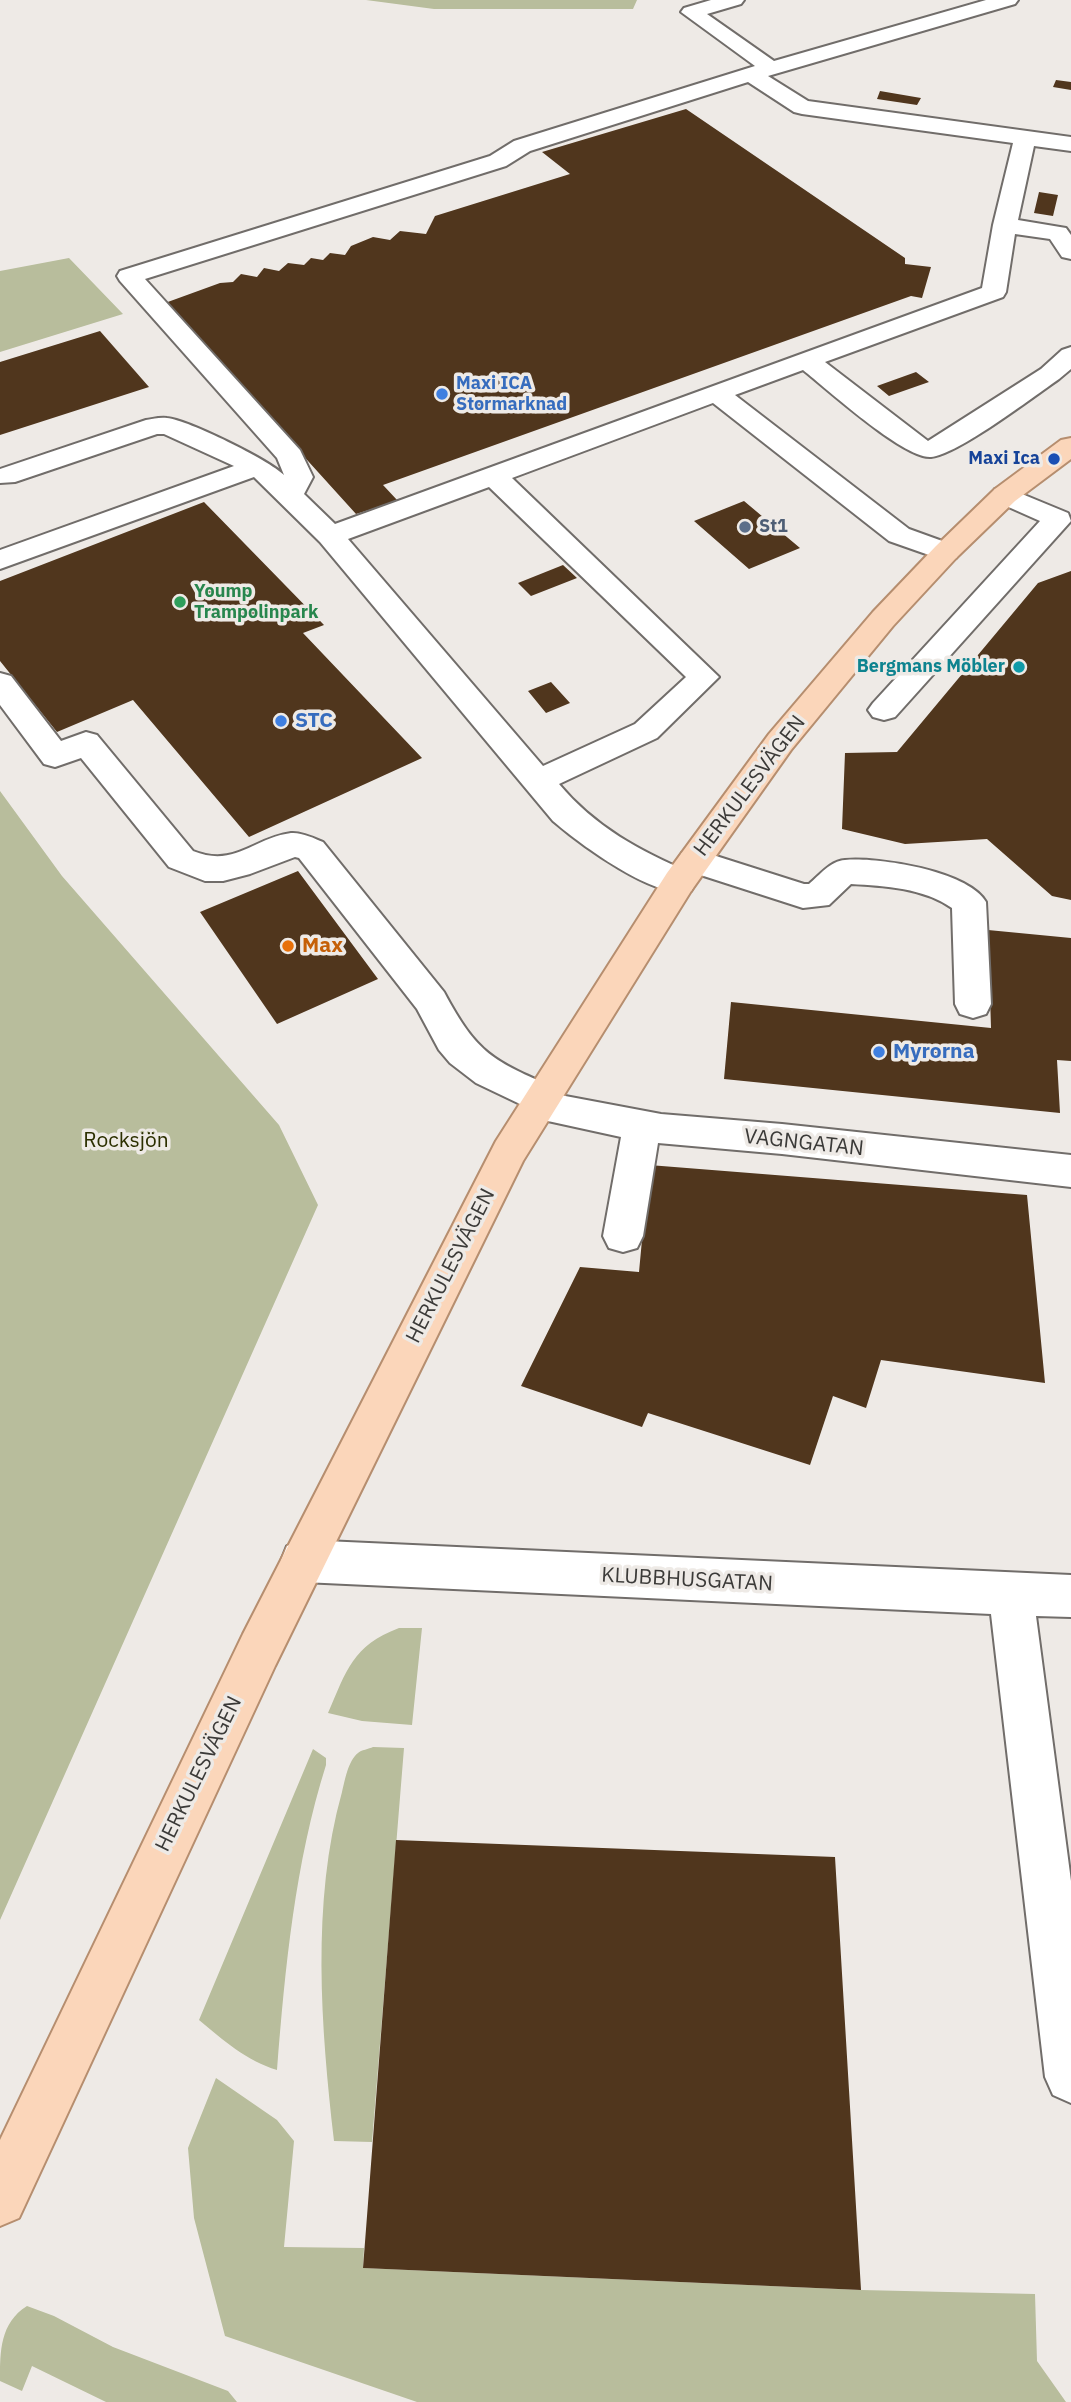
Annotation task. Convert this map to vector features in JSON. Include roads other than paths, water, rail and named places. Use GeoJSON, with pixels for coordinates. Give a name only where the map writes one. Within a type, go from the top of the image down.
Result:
{"type":"FeatureCollection","features":[{"type":"Feature","properties":{"kind":"main road","name":"HERKULESVÄGEN"},"geometry":{"type":"LineString","coordinates":[[0,2199],[176,1821],[303,1561],[509,1152],[687,871],[780,741],[883,619],[946,552],[1005,495],[1071,446]]}},
{"type":"Feature","properties":{"kind":"street"},"geometry":{"type":"LineString","coordinates":[[734,0],[691,12],[802,107],[1071,144]]}},
{"type":"Feature","properties":{"kind":"street"},"geometry":{"type":"LineString","coordinates":[[289,495],[299,477],[290,456],[129,276],[498,161],[522,146],[761,71],[1008,0]]}},
{"type":"Feature","properties":{"kind":"street"},"geometry":{"type":"LineString","coordinates":[[330,536],[994,292],[1005,225],[1025,137]]}},
{"type":"Feature","properties":{"kind":"street"},"geometry":{"type":"LineString","coordinates":[[1005,225],[1058,233],[1071,252]]}},
{"type":"Feature","properties":{"kind":"street"},"geometry":{"type":"LineString","coordinates":[[808,361],[917,446],[929,449],[942,445],[1050,374],[1071,355]]}},
{"type":"Feature","properties":{"kind":"street"},"geometry":{"type":"LineString","coordinates":[[716,393],[899,535],[946,552]]}},
{"type":"Feature","properties":{"kind":"street"},"geometry":{"type":"LineString","coordinates":[[5,476],[155,426],[180,429],[256,467],[330,536],[565,813],[591,836],[623,858],[803,896],[817,896],[844,872],[874,874],[955,891],[969,902],[973,1004]]}},
{"type":"Feature","properties":{"kind":"street"},"geometry":{"type":"LineString","coordinates":[[0,560],[256,467]]}},
{"type":"Feature","properties":{"kind":"street"},"geometry":{"type":"LineString","coordinates":[[494,476],[704,677],[646,731],[538,781]]}},
{"type":"Feature","properties":{"kind":"street"},"geometry":{"type":"LineString","coordinates":[[884,710],[1058,519],[1005,495]]}},
{"type":"Feature","properties":{"kind":"street","name":"VAGNGATAN"},"geometry":{"type":"LineString","coordinates":[[0,683],[55,756],[86,743],[181,859],[205,869],[223,869],[239,866],[294,844],[311,850],[431,1002],[443,1032],[457,1049],[486,1073],[540,1102],[642,1126],[1071,1171]]}},
{"type":"Feature","properties":{"kind":"street"},"geometry":{"type":"LineString","coordinates":[[623,1236],[642,1126]]}},
{"type":"Feature","properties":{"kind":"street","name":"KLUBBHUSGATAN"},"geometry":{"type":"LineString","coordinates":[[303,1561],[1071,1596]]}},
{"type":"Feature","properties":{"kind":"street"},"geometry":{"type":"LineString","coordinates":[[1011,1595],[1071,2077]]}},
{"type":"Feature","properties":{"kind":"place","name":"Maxi ICA Stormarknad"},"geometry":{"type":"Point","coordinates":[442,394]}},
{"type":"Feature","properties":{"kind":"place","name":"Maxi Ica"},"geometry":{"type":"Point","coordinates":[1054,459]}},
{"type":"Feature","properties":{"kind":"place","name":"St1"},"geometry":{"type":"Point","coordinates":[745,527]}},
{"type":"Feature","properties":{"kind":"place","name":"Yoump Trampolinpark"},"geometry":{"type":"Point","coordinates":[180,602]}},
{"type":"Feature","properties":{"kind":"place","name":"Bergmans Möbler"},"geometry":{"type":"Point","coordinates":[1019,667]}},
{"type":"Feature","properties":{"kind":"place","name":"STC"},"geometry":{"type":"Point","coordinates":[281,721]}},
{"type":"Feature","properties":{"kind":"place","name":"Max"},"geometry":{"type":"Point","coordinates":[288,946]}},
{"type":"Feature","properties":{"kind":"place","name":"Myrorna"},"geometry":{"type":"Point","coordinates":[879,1052]}},
{"type":"Feature","properties":{"kind":"park label","name":"Rocksjön"},"geometry":{"type":"Point","coordinates":[126,1141]}}]}
